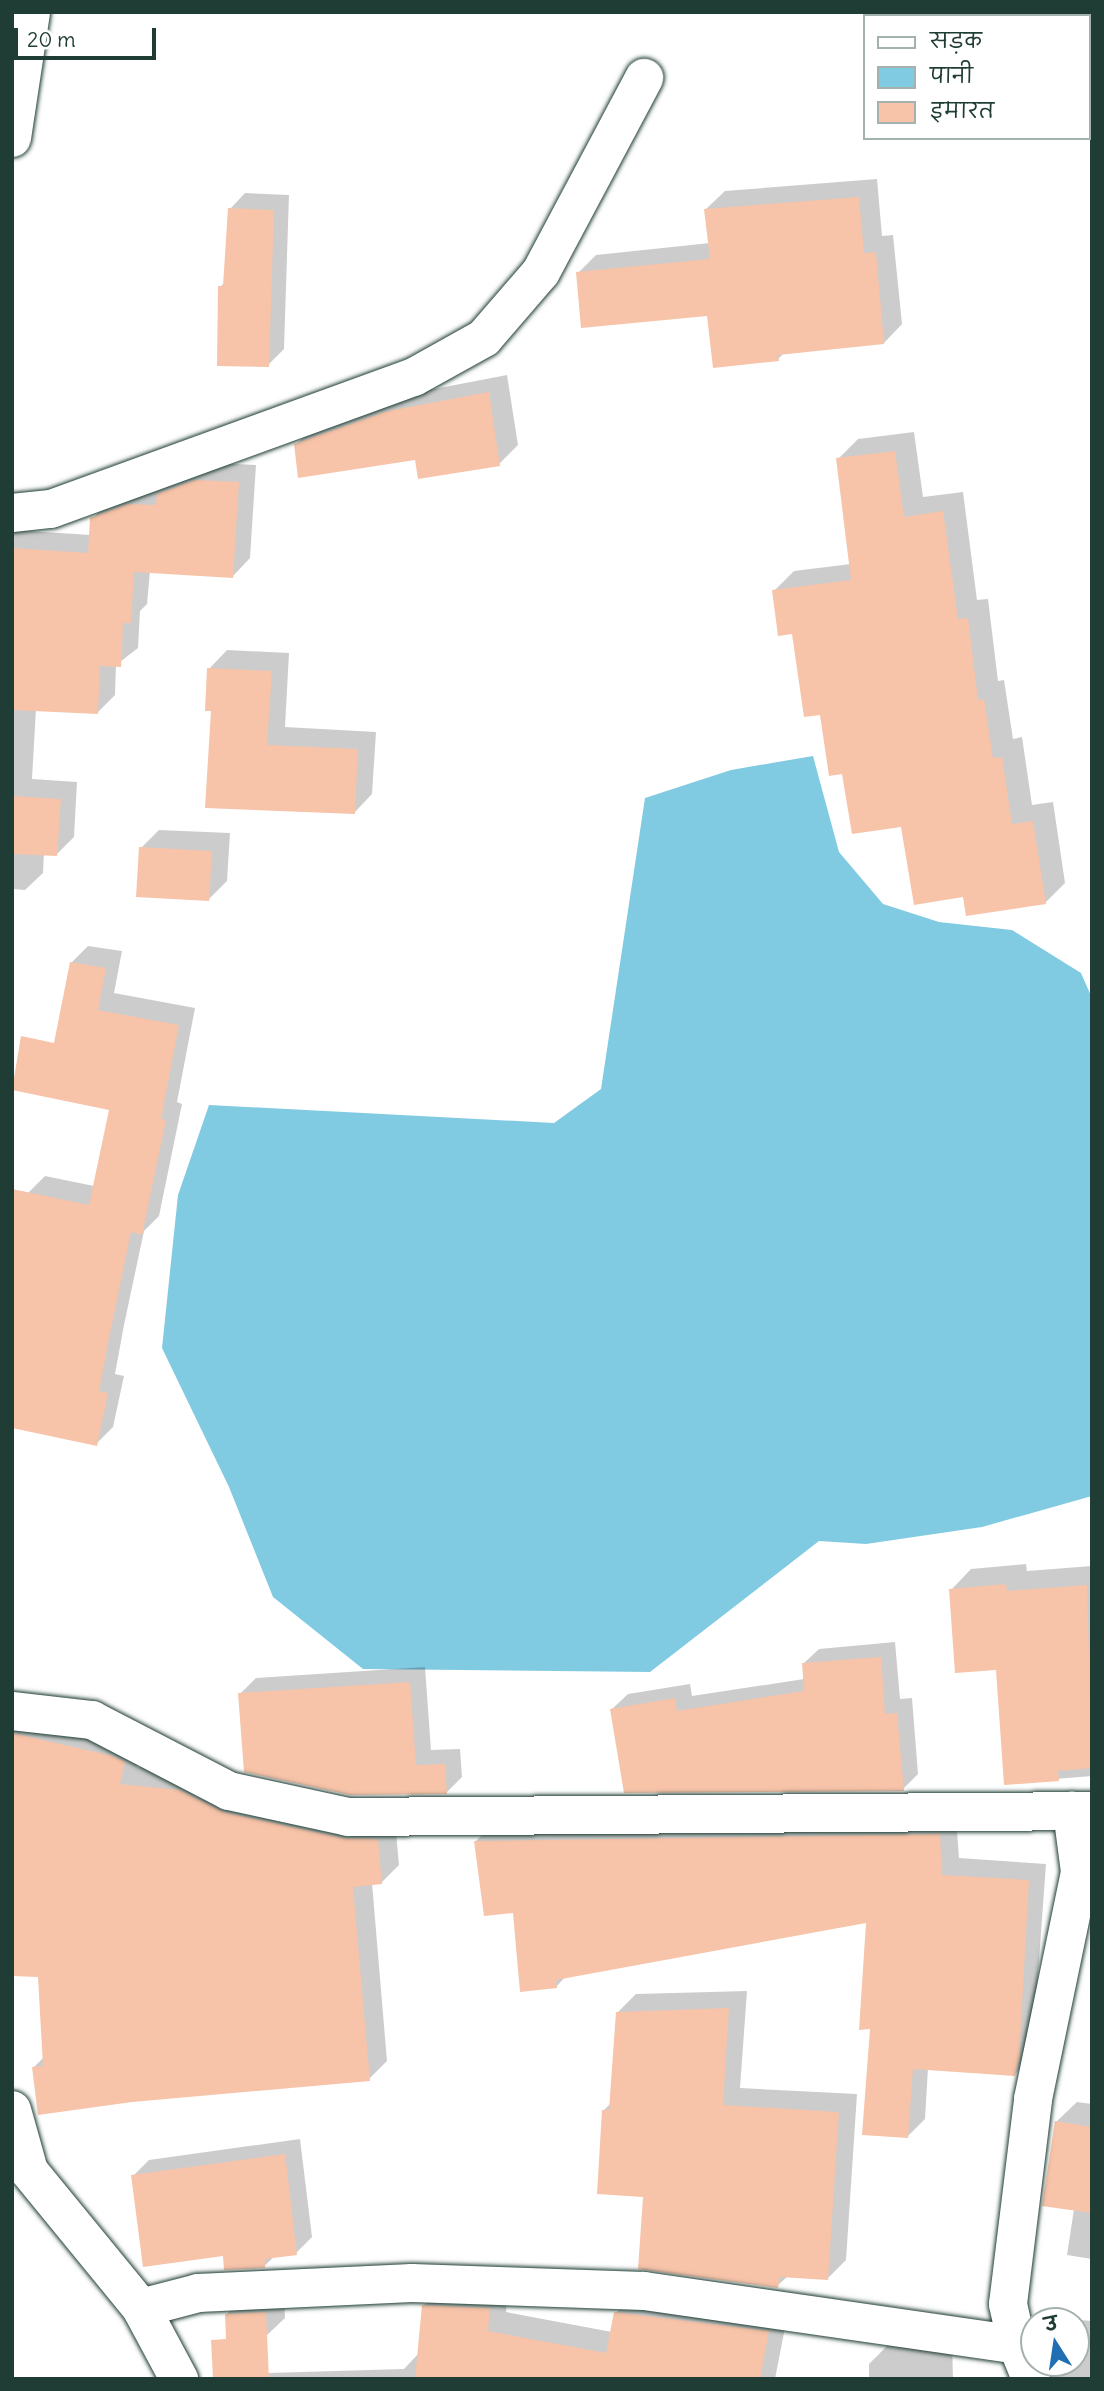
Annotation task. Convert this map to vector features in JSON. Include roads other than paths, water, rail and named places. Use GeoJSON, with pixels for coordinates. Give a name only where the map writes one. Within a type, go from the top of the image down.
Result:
{"type":"FeatureCollection","features":[{"type":"Feature","properties":{"kind":"street"},"geometry":{"type":"LineString","coordinates":[[12,138],[31,12]]}},
{"type":"Feature","properties":{"kind":"street"},"geometry":{"type":"LineString","coordinates":[[12,513],[51,509],[414,377],[484,338],[541,272],[644,78]]}},
{"type":"Feature","properties":{"kind":"street"},"geometry":{"type":"LineString","coordinates":[[12,1711],[92,1720],[229,1791],[348,1817],[1082,1811],[1080,1872],[1033,2099],[1008,2304],[1020,2348]]}},
{"type":"Feature","properties":{"kind":"street"},"geometry":{"type":"LineString","coordinates":[[12,2110],[29,2171],[141,2308],[180,2379]]}},
{"type":"Feature","properties":{"kind":"street"},"geometry":{"type":"LineString","coordinates":[[141,2308],[198,2293],[412,2283],[645,2291],[1020,2361]]}},
{"type":"Feature","properties":{"kind":"water"},"geometry":{"type":"Polygon","coordinates":[[[813,756],[839,852],[883,904],[939,922],[1012,930],[1081,973],[1092,998],[1092,1496],[982,1527],[866,1544],[819,1541],[650,1672],[363,1669],[273,1597],[229,1487],[162,1348],[178,1195],[209,1105],[554,1123],[601,1089],[645,798],[731,770],[813,756]]]}}]}
